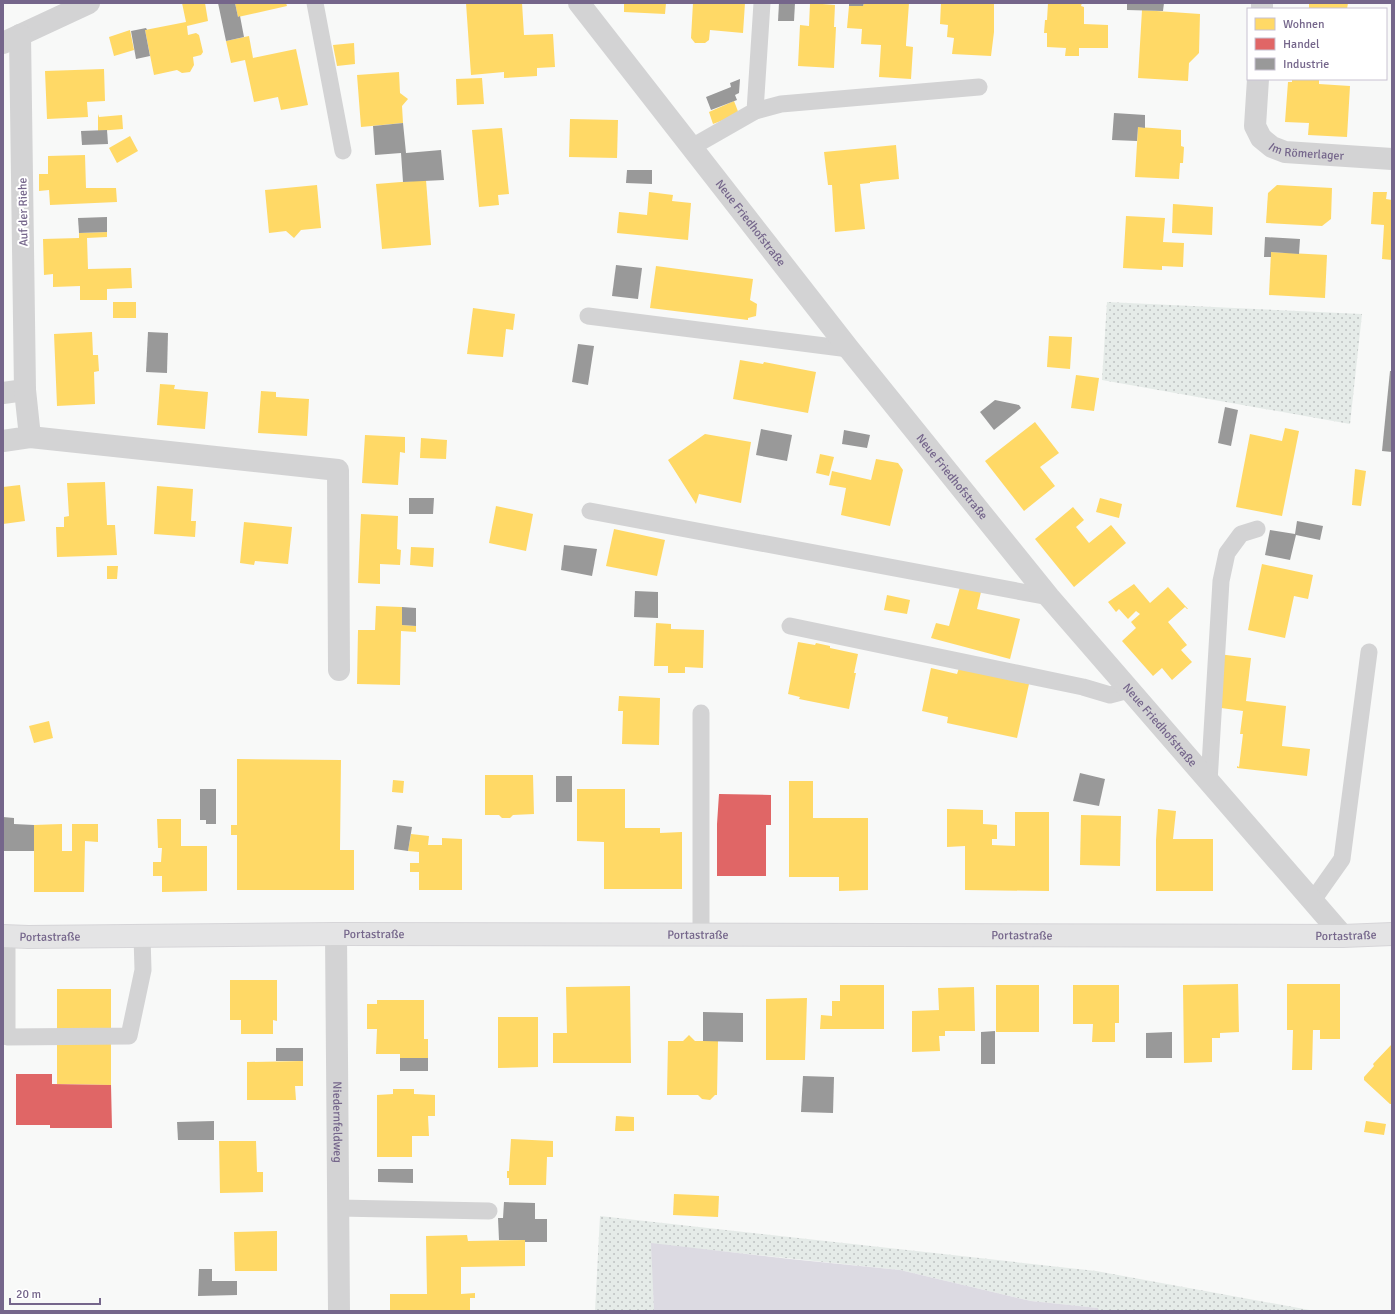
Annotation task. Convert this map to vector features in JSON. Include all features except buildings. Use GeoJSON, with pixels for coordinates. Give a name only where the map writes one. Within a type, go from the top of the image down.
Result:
{"type":"FeatureCollection","features":[{"type":"Feature","properties":{"kind":"main road","name":"Portastraße"},"geometry":{"type":"LineString","coordinates":[[5,936],[701,934],[1343,936],[1392,934]]}},
{"type":"Feature","properties":{"kind":"street"},"geometry":{"type":"LineString","coordinates":[[12,39],[89,3]]}},
{"type":"Feature","properties":{"kind":"street","name":"Neue Friedhofstraße"},"geometry":{"type":"LineString","coordinates":[[579,3],[849,349],[1049,597],[1343,936]]}},
{"type":"Feature","properties":{"kind":"street","name":"Auf der Riehe"},"geometry":{"type":"LineString","coordinates":[[12,39],[25,390],[30,437]]}},
{"type":"Feature","properties":{"kind":"street","name":"Im Römerlager"},"geometry":{"type":"LineString","coordinates":[[1258,80],[1255,126],[1261,138],[1272,147],[1284,152],[1392,159]]}},
{"type":"Feature","properties":{"kind":"street"},"geometry":{"type":"LineString","coordinates":[[3,393],[25,390]]}},
{"type":"Feature","properties":{"kind":"street"},"geometry":{"type":"LineString","coordinates":[[3,441],[30,437],[338,470],[339,670]]}},
{"type":"Feature","properties":{"kind":"street","name":"Niedernfeldweg"},"geometry":{"type":"LineString","coordinates":[[336,934],[339,1311]]}},
{"type":"Feature","properties":{"kind":"lane"},"geometry":{"type":"LineString","coordinates":[[315,3],[343,151]]}},
{"type":"Feature","properties":{"kind":"lane"},"geometry":{"type":"LineString","coordinates":[[755,111],[762,3]]}},
{"type":"Feature","properties":{"kind":"lane"},"geometry":{"type":"LineString","coordinates":[[692,147],[755,111],[781,104],[979,87]]}},
{"type":"Feature","properties":{"kind":"lane"},"geometry":{"type":"LineString","coordinates":[[588,316],[849,349]]}},
{"type":"Feature","properties":{"kind":"lane"},"geometry":{"type":"LineString","coordinates":[[590,511],[1049,597]]}},
{"type":"Feature","properties":{"kind":"lane"},"geometry":{"type":"LineString","coordinates":[[1209,782],[1221,582],[1227,553],[1241,534],[1257,529]]}},
{"type":"Feature","properties":{"kind":"lane"},"geometry":{"type":"LineString","coordinates":[[790,626],[1083,687],[1110,695],[1129,690]]}},
{"type":"Feature","properties":{"kind":"lane"},"geometry":{"type":"LineString","coordinates":[[1312,900],[1342,859],[1369,652]]}},
{"type":"Feature","properties":{"kind":"lane"},"geometry":{"type":"LineString","coordinates":[[701,713],[701,934]]}},
{"type":"Feature","properties":{"kind":"lane"},"geometry":{"type":"LineString","coordinates":[[5,936],[7,1037],[22,1037],[129,1036],[143,970],[142,936]]}},
{"type":"Feature","properties":{"kind":"lane"},"geometry":{"type":"LineString","coordinates":[[338,1208],[489,1211]]}},
{"type":"Feature","properties":{"kind":"shaded area"},"geometry":{"type":"Polygon","coordinates":[[[1107,302],[1362,314],[1350,424],[1102,380],[1107,302]]]}},
{"type":"Feature","properties":{"kind":"shaded area"},"geometry":{"type":"Polygon","coordinates":[[[600,1216],[1096,1271],[1315,1311],[1099,1311],[1097,1308],[1031,1301],[900,1270],[652,1244],[654,1311],[595,1311],[600,1216]]]}},
{"type":"Feature","properties":{"kind":"shaded area"},"geometry":{"type":"Polygon","coordinates":[[[651,1243],[900,1270],[1031,1301],[1098,1308],[1099,1311],[654,1311],[651,1243]]]}}]}
